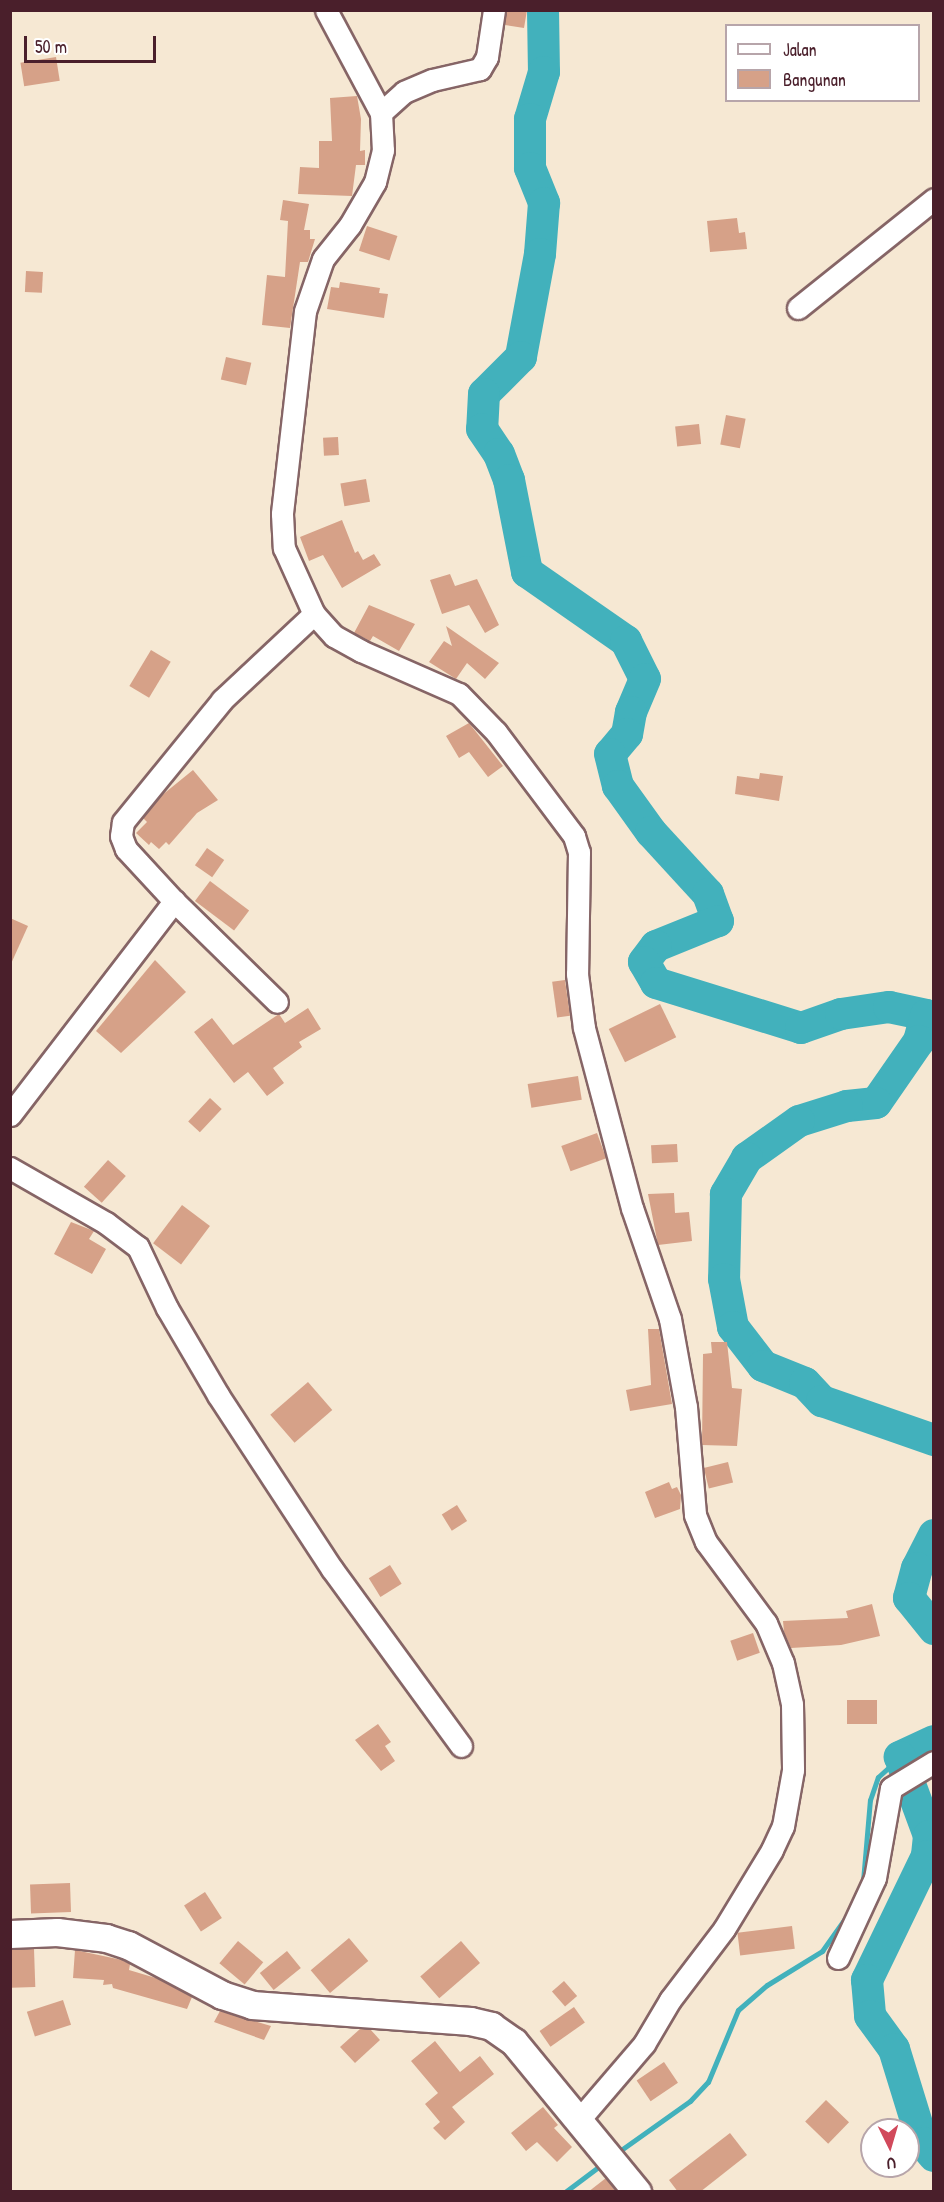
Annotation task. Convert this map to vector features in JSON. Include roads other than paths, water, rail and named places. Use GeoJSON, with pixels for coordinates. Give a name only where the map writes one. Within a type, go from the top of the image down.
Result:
{"type":"FeatureCollection","features":[{"type":"Feature","properties":{"kind":"street"},"geometry":{"type":"LineString","coordinates":[[326,10],[381,113],[382,150],[375,182],[350,225],[323,259],[305,311],[282,514],[284,548],[314,614],[334,636],[361,651],[459,694],[496,732],[574,836],[579,852],[577,974],[588,1050],[632,1208],[670,1319],[686,1407],[694,1515],[706,1542],[766,1623],[783,1663],[792,1704],[793,1770],[783,1826],[772,1850],[724,1929],[670,2000],[644,2044],[578,2121]]}},
{"type":"Feature","properties":{"kind":"street"},"geometry":{"type":"LineString","coordinates":[[381,113],[404,92],[432,80],[480,69],[487,57],[494,10]]}},
{"type":"Feature","properties":{"kind":"street"},"geometry":{"type":"LineString","coordinates":[[798,308],[933,198]]}},
{"type":"Feature","properties":{"kind":"street"},"geometry":{"type":"LineString","coordinates":[[277,1002],[174,901],[126,849],[121,836],[123,822],[222,700],[314,614]]}},
{"type":"Feature","properties":{"kind":"street"},"geometry":{"type":"LineString","coordinates":[[10,1115],[174,901]]}},
{"type":"Feature","properties":{"kind":"street"},"geometry":{"type":"LineString","coordinates":[[10,1168],[106,1223],[138,1247],[167,1308],[218,1395],[332,1569],[460,1746]]}},
{"type":"Feature","properties":{"kind":"street"},"geometry":{"type":"LineString","coordinates":[[838,1958],[878,1870],[886,1798],[891,1788],[933,1762]]}},
{"type":"Feature","properties":{"kind":"street"},"geometry":{"type":"LineString","coordinates":[[10,1934],[57,1932],[106,1938],[128,1945],[222,1995],[252,2005],[470,2021],[490,2026],[514,2042],[637,2192]]}},
{"type":"Feature","properties":{"kind":"waterway"},"geometry":{"type":"LineString","coordinates":[[543,10],[544,72],[530,119],[530,168],[544,203],[540,254],[521,357],[484,394],[482,429],[499,454],[509,480],[527,572],[626,641],[645,679],[631,712],[627,734],[610,754],[618,786],[651,832],[708,894],[718,921],[656,946],[644,962],[656,983],[801,1028],[841,1014],[889,1007],[926,1015],[919,1041],[876,1103],[847,1106],[799,1121],[747,1158],[726,1194],[724,1279],[733,1327],[763,1366],[805,1383],[822,1401],[934,1440]]}},
{"type":"Feature","properties":{"kind":"waterway"},"geometry":{"type":"LineString","coordinates":[[934,1535],[917,1568],[909,1598],[934,1629]]}},
{"type":"Feature","properties":{"kind":"waterway"},"geometry":{"type":"LineString","coordinates":[[934,1741],[900,1757],[929,1836],[927,1856],[867,1980],[870,2016],[894,2049],[923,2143],[934,2156]]}},
{"type":"Feature","properties":{"kind":"waterway"},"geometry":{"type":"LineString","coordinates":[[863,1881],[870,1800],[878,1777],[900,1757]]}},
{"type":"Feature","properties":{"kind":"waterway"},"geometry":{"type":"LineString","coordinates":[[621,2150],[690,2101],[708,2082],[738,2010],[767,1985],[822,1951],[846,1917]]}},
{"type":"Feature","properties":{"kind":"waterway"},"geometry":{"type":"LineString","coordinates":[[565,2192],[597,2168]]}}]}
